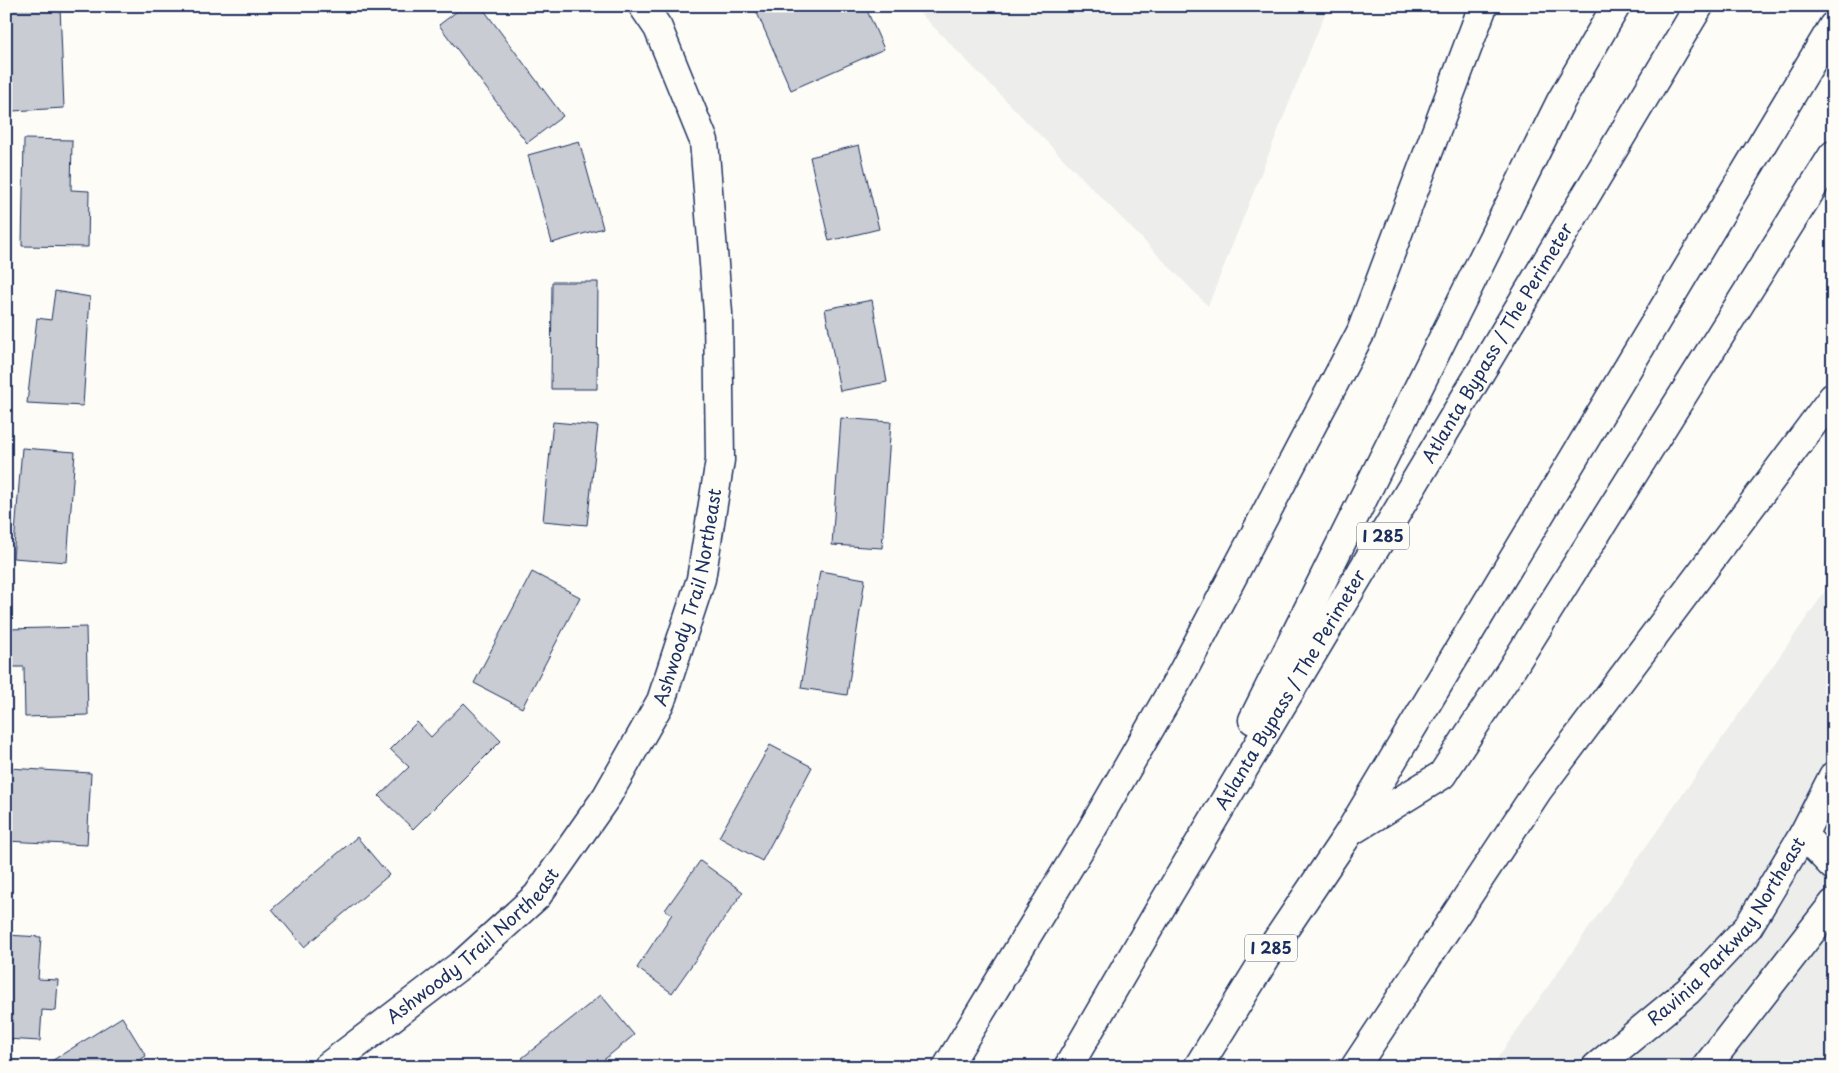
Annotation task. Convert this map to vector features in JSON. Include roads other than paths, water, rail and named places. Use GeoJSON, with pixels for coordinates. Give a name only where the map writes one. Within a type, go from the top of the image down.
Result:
{"type":"FeatureCollection","features":[{"type":"Feature","properties":{"kind":"main road","name":"Ashwoody Trail Northeast"},"geometry":{"type":"LineString","coordinates":[[327,1067],[462,964],[537,896],[607,796],[660,702],[701,579],[720,460],[718,313],[704,141],[658,28],[643,6]]}},
{"type":"Feature","properties":{"kind":"main road"},"geometry":{"type":"LineString","coordinates":[[948,1067],[1092,829],[1182,673],[1361,332],[1483,6]]}},
{"type":"Feature","properties":{"kind":"main road"},"geometry":{"type":"LineString","coordinates":[[1160,909],[1561,102],[1616,6]]}},
{"type":"Feature","properties":{"kind":"main road","name":"Atlanta Bypass / The Perimeter"},"geometry":{"type":"LineString","coordinates":[[1068,1067],[1160,909],[1699,6]]}},
{"type":"Feature","properties":{"kind":"main road","name":"I 285"},"geometry":{"type":"LineString","coordinates":[[1198,1067],[1273,946],[1349,832],[1833,26]]}},
{"type":"Feature","properties":{"kind":"main road"},"geometry":{"type":"LineString","coordinates":[[1349,832],[1442,775],[1833,155]]}},
{"type":"Feature","properties":{"kind":"main road"},"geometry":{"type":"LineString","coordinates":[[1355,1067],[1538,790],[1833,397]]}},
{"type":"Feature","properties":{"kind":"main road","name":"Ravinia Parkway Northeast"},"geometry":{"type":"LineString","coordinates":[[1596,1067],[1688,991],[1748,927],[1803,835],[1833,776]]}},
{"type":"Feature","properties":{"kind":"main road"},"geometry":{"type":"LineString","coordinates":[[1803,835],[1833,866]]}},
{"type":"Feature","properties":{"kind":"main road"},"geometry":{"type":"LineString","coordinates":[[1706,1067],[1833,904]]}}]}
